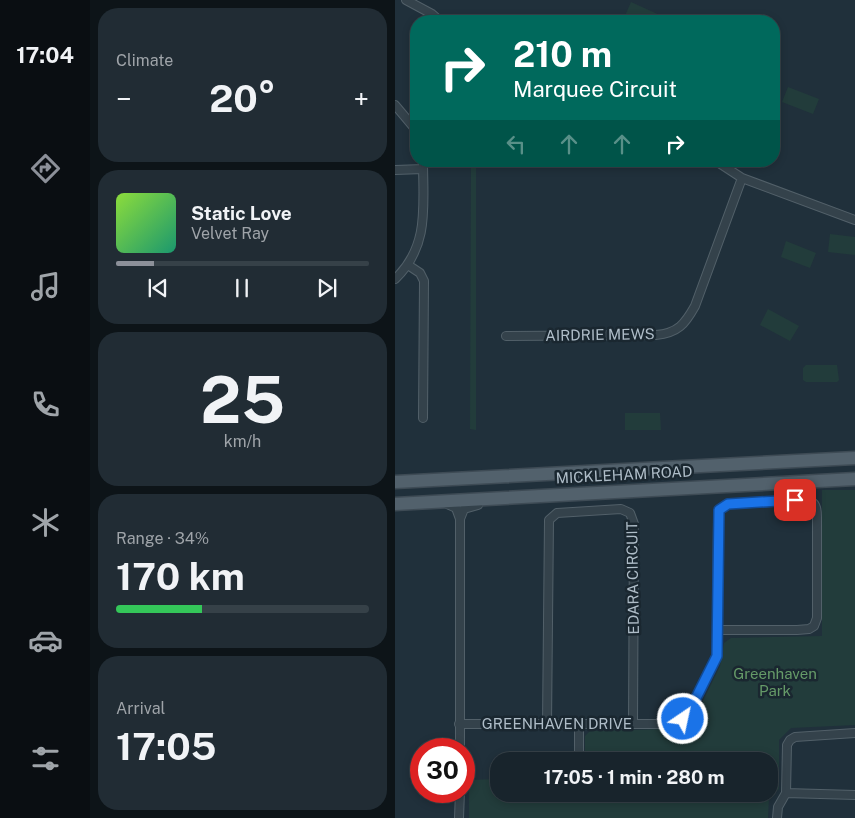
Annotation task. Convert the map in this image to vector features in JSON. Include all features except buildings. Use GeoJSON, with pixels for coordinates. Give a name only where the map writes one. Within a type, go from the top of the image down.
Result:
{"type":"FeatureCollection","features":[{"type":"Feature","properties":{"kind":"main road","name":"MICKLEHAM ROAD"},"geometry":{"type":"LineString","coordinates":[[395,482],[855,458]]}},
{"type":"Feature","properties":{"kind":"main road"},"geometry":{"type":"LineString","coordinates":[[820,460],[815,466],[820,474],[828,478],[855,479]]}},
{"type":"Feature","properties":{"kind":"main road","name":"MICKLEHAM ROAD"},"geometry":{"type":"LineString","coordinates":[[395,504],[855,479]]}},
{"type":"Feature","properties":{"kind":"street"},"geometry":{"type":"LineString","coordinates":[[406,0],[433,15]]}},
{"type":"Feature","properties":{"kind":"street"},"geometry":{"type":"LineString","coordinates":[[395,105],[410,123]]}},
{"type":"Feature","properties":{"kind":"street"},"geometry":{"type":"LineString","coordinates":[[395,170],[412,167]]}},
{"type":"Feature","properties":{"kind":"street"},"geometry":{"type":"LineString","coordinates":[[395,279],[408,265],[421,235],[423,167]]}},
{"type":"Feature","properties":{"kind":"street"},"geometry":{"type":"LineString","coordinates":[[725,167],[742,178],[855,220]]}},
{"type":"Feature","properties":{"kind":"street","name":"AIRDRIE MEWS"},"geometry":{"type":"LineString","coordinates":[[506,336],[669,334],[678,329],[690,316],[695,306],[742,178]]}},
{"type":"Feature","properties":{"kind":"street"},"geometry":{"type":"LineString","coordinates":[[408,265],[420,273],[423,281],[423,418]]}},
{"type":"Feature","properties":{"kind":"street"},"geometry":{"type":"LineString","coordinates":[[459,738],[460,518],[463,510],[471,505],[535,501],[566,495]]}},
{"type":"Feature","properties":{"kind":"street","name":"GREENHAVEN DRIVE"},"geometry":{"type":"LineString","coordinates":[[459,724],[671,724],[680,721],[687,715],[716,659],[718,630],[718,518],[722,507],[733,504],[807,500],[814,504],[817,512],[817,618],[814,626],[801,630],[718,630]]}},
{"type":"Feature","properties":{"kind":"street"},"geometry":{"type":"LineString","coordinates":[[435,502],[454,507],[460,518]]}},
{"type":"Feature","properties":{"kind":"street","name":"EDARA CIRCUIT"},"geometry":{"type":"LineString","coordinates":[[547,724],[549,520],[557,513],[621,509],[631,513],[634,524],[633,723]]}},
{"type":"Feature","properties":{"kind":"street"},"geometry":{"type":"LineString","coordinates":[[579,723],[579,752]]}},
{"type":"Feature","properties":{"kind":"street"},"geometry":{"type":"LineString","coordinates":[[777,818],[778,806],[786,793],[787,746],[790,740],[795,737],[855,734]]}},
{"type":"Feature","properties":{"kind":"street"},"geometry":{"type":"LineString","coordinates":[[786,793],[855,795]]}},
{"type":"Feature","properties":{"kind":"street"},"geometry":{"type":"LineString","coordinates":[[459,818],[460,803]]}},
{"type":"Feature","properties":{"kind":"green space"},"geometry":{"type":"Polygon","coordinates":[[[631,2],[660,15],[625,15],[631,2]]]}},
{"type":"Feature","properties":{"kind":"green space"},"geometry":{"type":"Polygon","coordinates":[[[788,87],[819,99],[813,114],[782,102],[788,87]]]}},
{"type":"Feature","properties":{"kind":"green space"},"geometry":{"type":"Polygon","coordinates":[[[471,167],[476,167],[476,430],[470,429],[471,167]]]}},
{"type":"Feature","properties":{"kind":"green space"},"geometry":{"type":"Polygon","coordinates":[[[830,234],[855,237],[855,255],[828,252],[830,234]]]}},
{"type":"Feature","properties":{"kind":"green space"},"geometry":{"type":"Polygon","coordinates":[[[786,241],[816,253],[810,268],[781,257],[786,241]]]}},
{"type":"Feature","properties":{"kind":"green space"},"geometry":{"type":"Polygon","coordinates":[[[768,309],[799,326],[790,341],[760,325],[768,309]]]}},
{"type":"Feature","properties":{"kind":"green space"},"geometry":{"type":"Polygon","coordinates":[[[806,365],[837,365],[839,380],[837,382],[806,382],[803,380],[803,368],[806,365]]]}},
{"type":"Feature","properties":{"kind":"green space"},"geometry":{"type":"Polygon","coordinates":[[[625,413],[660,413],[661,430],[625,430],[625,413]]]}},
{"type":"Feature","properties":{"kind":"green space","name":"Greenhaven Park"},"geometry":{"type":"Polygon","coordinates":[[[822,490],[855,490],[855,725],[791,728],[779,740],[778,790],[778,752],[585,752],[585,736],[590,731],[668,729],[689,723],[699,709],[720,666],[724,643],[731,638],[822,636],[822,490]]]}},
{"type":"Feature","properties":{"kind":"green space"},"geometry":{"type":"Polygon","coordinates":[[[490,779],[490,802],[769,802],[768,818],[469,818],[469,803],[475,803],[475,780],[490,779]]]}},
{"type":"Feature","properties":{"kind":"route"},"geometry":{"type":"LineString","coordinates":[[683,719],[691,708],[717,656],[719,510],[728,504],[795,500]]}}]}
